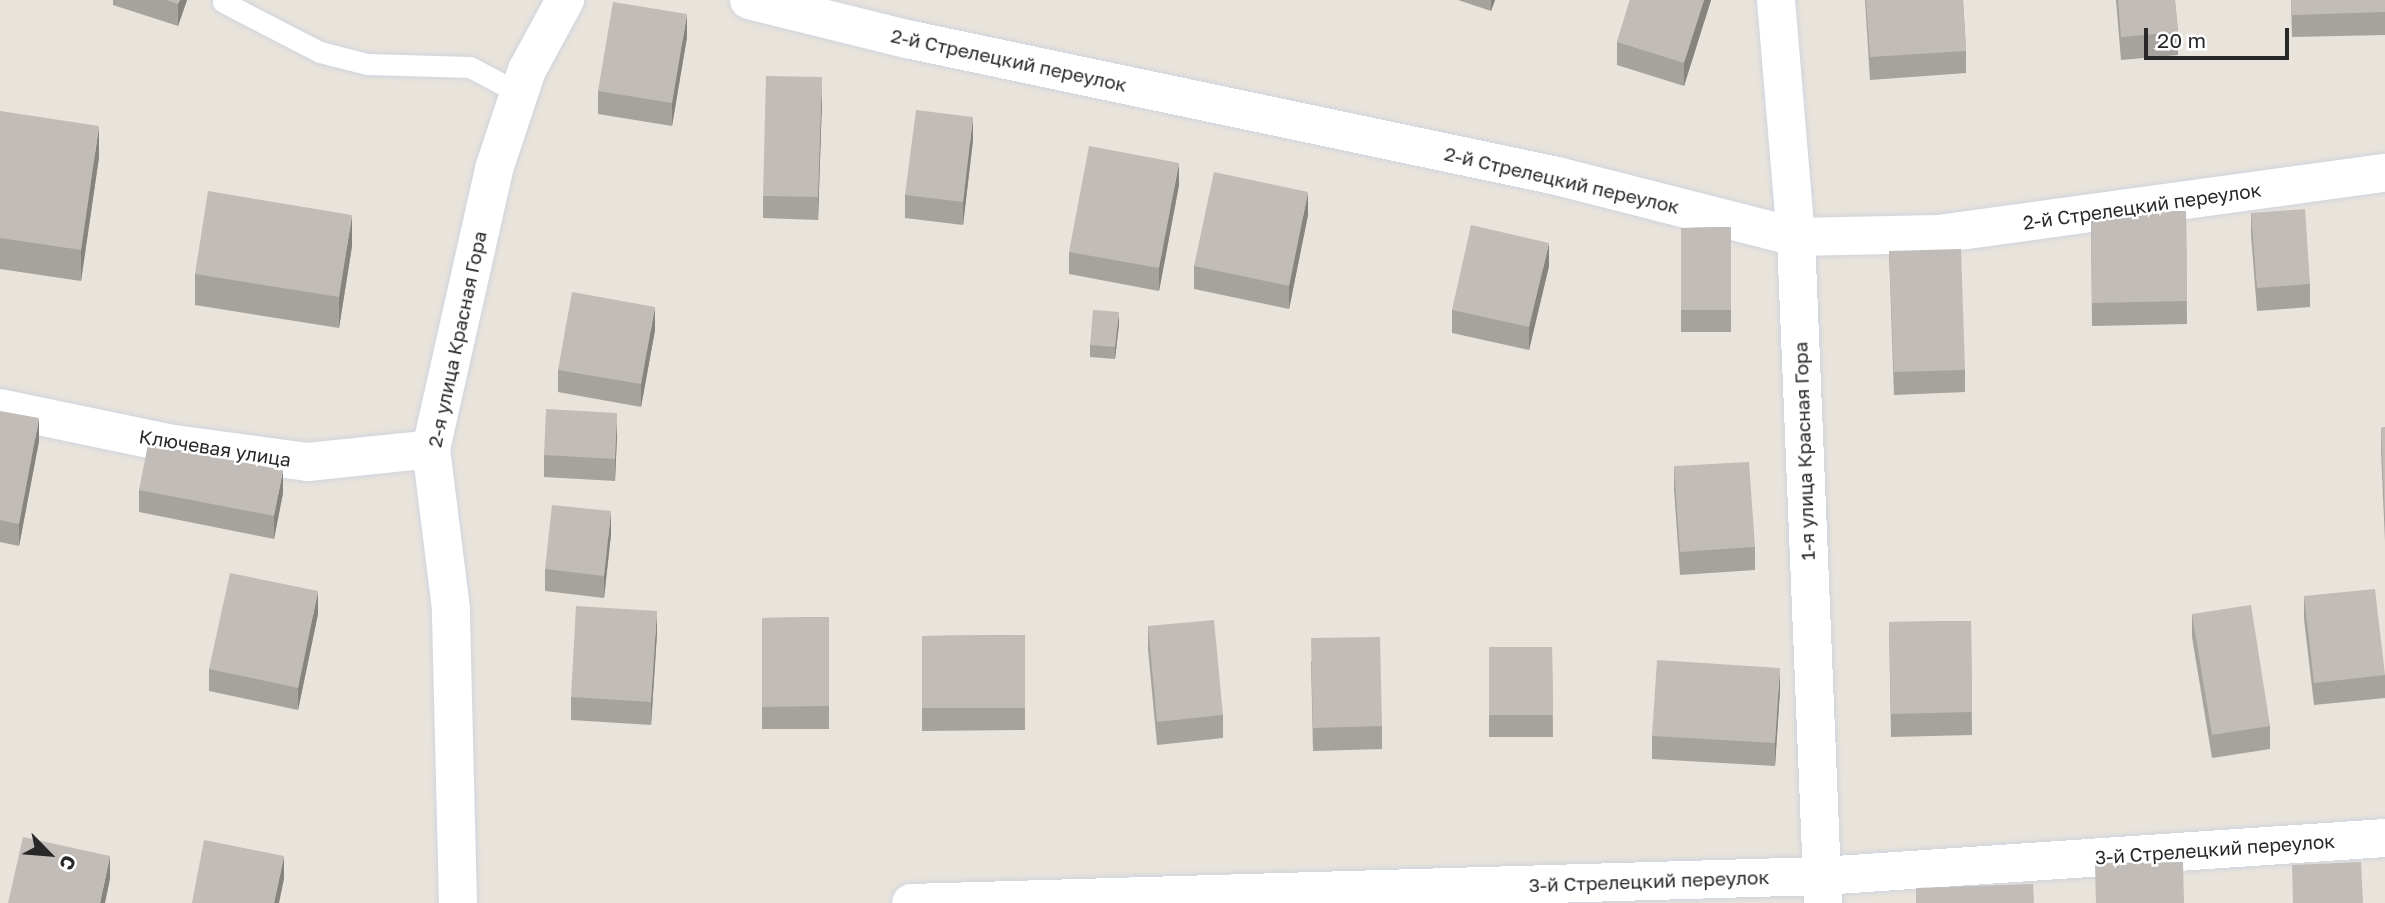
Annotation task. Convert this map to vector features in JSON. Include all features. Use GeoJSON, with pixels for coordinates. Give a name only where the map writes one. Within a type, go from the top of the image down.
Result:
{"type":"FeatureCollection","features":[{"type":"Feature","properties":{"kind":"street","name":"2-я улица Красная Гора"},"geometry":{"type":"LineString","coordinates":[[458,903],[451,609],[431,449],[494,169],[519,93],[565,0]]}},
{"type":"Feature","properties":{"kind":"street","name":"2-й Стрелецкий переулок"},"geometry":{"type":"LineString","coordinates":[[749,0],[907,39],[1557,176],[1796,237],[1938,234],[2385,173]]}},
{"type":"Feature","properties":{"kind":"street","name":"1-я улица Красная Гора"},"geometry":{"type":"LineString","coordinates":[[1776,0],[1796,237],[1822,889]]}},
{"type":"Feature","properties":{"kind":"street","name":"Ключевая улица"},"geometry":{"type":"LineString","coordinates":[[0,408],[167,443],[308,462],[431,449]]}},
{"type":"Feature","properties":{"kind":"street","name":"3-й Стрелецкий переулок"},"geometry":{"type":"LineString","coordinates":[[911,903],[1822,889],[2385,838]]}},
{"type":"Feature","properties":{"kind":"lane"},"geometry":{"type":"LineString","coordinates":[[223,2],[320,52],[367,64],[470,67],[519,93]]}},
{"type":"Feature","properties":{"kind":"building"},"geometry":{"type":"Polygon","coordinates":[[[1630,0],[1704,0],[1684,63],[1617,42],[1630,0]]]}},
{"type":"Feature","properties":{"kind":"building"},"geometry":{"type":"Polygon","coordinates":[[[1866,0],[1963,0],[1966,51],[1870,57],[1866,0]]]}},
{"type":"Feature","properties":{"kind":"building"},"geometry":{"type":"Polygon","coordinates":[[[2118,0],[2175,0],[2178,32],[2121,37],[2118,0]]]}},
{"type":"Feature","properties":{"kind":"building"},"geometry":{"type":"Polygon","coordinates":[[[2291,0],[2385,0],[2385,12],[2292,15],[2291,0]]]}},
{"type":"Feature","properties":{"kind":"building"},"geometry":{"type":"Polygon","coordinates":[[[613,2],[687,14],[672,103],[598,91],[613,2]]]}},
{"type":"Feature","properties":{"kind":"building"},"geometry":{"type":"Polygon","coordinates":[[[766,76],[822,77],[818,197],[763,196],[766,76]]]}},
{"type":"Feature","properties":{"kind":"building"},"geometry":{"type":"Polygon","coordinates":[[[916,110],[973,117],[963,202],[905,195],[916,110]]]}},
{"type":"Feature","properties":{"kind":"building"},"geometry":{"type":"Polygon","coordinates":[[[0,111],[99,126],[81,250],[0,238],[0,111]]]}},
{"type":"Feature","properties":{"kind":"building"},"geometry":{"type":"Polygon","coordinates":[[[1089,146],[1179,163],[1159,268],[1069,252],[1089,146]]]}},
{"type":"Feature","properties":{"kind":"building"},"geometry":{"type":"Polygon","coordinates":[[[1214,172],[1308,192],[1289,286],[1194,266],[1214,172]]]}},
{"type":"Feature","properties":{"kind":"building"},"geometry":{"type":"Polygon","coordinates":[[[208,191],[352,215],[339,297],[195,274],[208,191]]]}},
{"type":"Feature","properties":{"kind":"building"},"geometry":{"type":"Polygon","coordinates":[[[2305,209],[2310,284],[2257,288],[2251,213],[2305,209]]]}},
{"type":"Feature","properties":{"kind":"building"},"geometry":{"type":"Polygon","coordinates":[[[2186,211],[2187,301],[2092,303],[2091,212],[2186,211]]]}},
{"type":"Feature","properties":{"kind":"building"},"geometry":{"type":"Polygon","coordinates":[[[1471,225],[1549,243],[1529,327],[1452,310],[1471,225]]]}},
{"type":"Feature","properties":{"kind":"building"},"geometry":{"type":"Polygon","coordinates":[[[1731,227],[1731,310],[1681,310],[1681,228],[1731,227]]]}},
{"type":"Feature","properties":{"kind":"building"},"geometry":{"type":"Polygon","coordinates":[[[1961,249],[1965,370],[1894,372],[1889,251],[1961,249]]]}},
{"type":"Feature","properties":{"kind":"building"},"geometry":{"type":"Polygon","coordinates":[[[572,292],[655,307],[641,384],[558,370],[572,292]]]}},
{"type":"Feature","properties":{"kind":"building"},"geometry":{"type":"Polygon","coordinates":[[[1093,310],[1119,312],[1115,347],[1090,345],[1093,310]]]}},
{"type":"Feature","properties":{"kind":"building"},"geometry":{"type":"Polygon","coordinates":[[[546,409],[617,413],[615,459],[544,455],[546,409]]]}},
{"type":"Feature","properties":{"kind":"building"},"geometry":{"type":"Polygon","coordinates":[[[0,411],[39,418],[19,524],[0,520],[0,411]]]}},
{"type":"Feature","properties":{"kind":"building"},"geometry":{"type":"Polygon","coordinates":[[[2385,427],[2385,518],[2381,428],[2385,427]]]}},
{"type":"Feature","properties":{"kind":"building"},"geometry":{"type":"Polygon","coordinates":[[[148,444],[283,470],[274,516],[139,490],[148,444]]]}},
{"type":"Feature","properties":{"kind":"building"},"geometry":{"type":"Polygon","coordinates":[[[1749,462],[1755,547],[1680,552],[1674,466],[1749,462]]]}},
{"type":"Feature","properties":{"kind":"building"},"geometry":{"type":"Polygon","coordinates":[[[552,505],[611,511],[604,576],[545,569],[552,505]]]}},
{"type":"Feature","properties":{"kind":"building"},"geometry":{"type":"Polygon","coordinates":[[[230,573],[318,591],[298,688],[209,669],[230,573]]]}},
{"type":"Feature","properties":{"kind":"building"},"geometry":{"type":"Polygon","coordinates":[[[2375,589],[2385,675],[2314,683],[2304,596],[2375,589]]]}},
{"type":"Feature","properties":{"kind":"building"},"geometry":{"type":"Polygon","coordinates":[[[2251,605],[2270,726],[2212,735],[2192,614],[2251,605]]]}},
{"type":"Feature","properties":{"kind":"building"},"geometry":{"type":"Polygon","coordinates":[[[576,606],[657,611],[651,702],[571,697],[576,606]]]}},
{"type":"Feature","properties":{"kind":"building"},"geometry":{"type":"Polygon","coordinates":[[[829,617],[829,706],[762,707],[762,618],[829,617]]]}},
{"type":"Feature","properties":{"kind":"building"},"geometry":{"type":"Polygon","coordinates":[[[1214,620],[1223,715],[1157,722],[1148,626],[1214,620]]]}},
{"type":"Feature","properties":{"kind":"building"},"geometry":{"type":"Polygon","coordinates":[[[1971,621],[1972,712],[1891,714],[1889,622],[1971,621]]]}},
{"type":"Feature","properties":{"kind":"building"},"geometry":{"type":"Polygon","coordinates":[[[1025,635],[1025,708],[922,708],[922,636],[1025,635]]]}},
{"type":"Feature","properties":{"kind":"building"},"geometry":{"type":"Polygon","coordinates":[[[1380,637],[1382,726],[1313,728],[1311,638],[1380,637]]]}},
{"type":"Feature","properties":{"kind":"building"},"geometry":{"type":"Polygon","coordinates":[[[1489,647],[1552,647],[1553,715],[1489,715],[1489,647]]]}},
{"type":"Feature","properties":{"kind":"building"},"geometry":{"type":"Polygon","coordinates":[[[1657,660],[1780,668],[1775,743],[1652,736],[1657,660]]]}},
{"type":"Feature","properties":{"kind":"building"},"geometry":{"type":"Polygon","coordinates":[[[23,837],[110,856],[100,903],[8,903],[23,837]]]}},
{"type":"Feature","properties":{"kind":"building"},"geometry":{"type":"Polygon","coordinates":[[[204,840],[284,856],[274,903],[192,903],[204,840]]]}},
{"type":"Feature","properties":{"kind":"building"},"geometry":{"type":"Polygon","coordinates":[[[2183,862],[2184,903],[2096,903],[2095,863],[2183,862]]]}},
{"type":"Feature","properties":{"kind":"building"},"geometry":{"type":"Polygon","coordinates":[[[2361,862],[2363,903],[2293,903],[2292,865],[2361,862]]]}},
{"type":"Feature","properties":{"kind":"building"},"geometry":{"type":"Polygon","coordinates":[[[2033,884],[2034,903],[1916,903],[1916,888],[2033,884]]]}}]}
